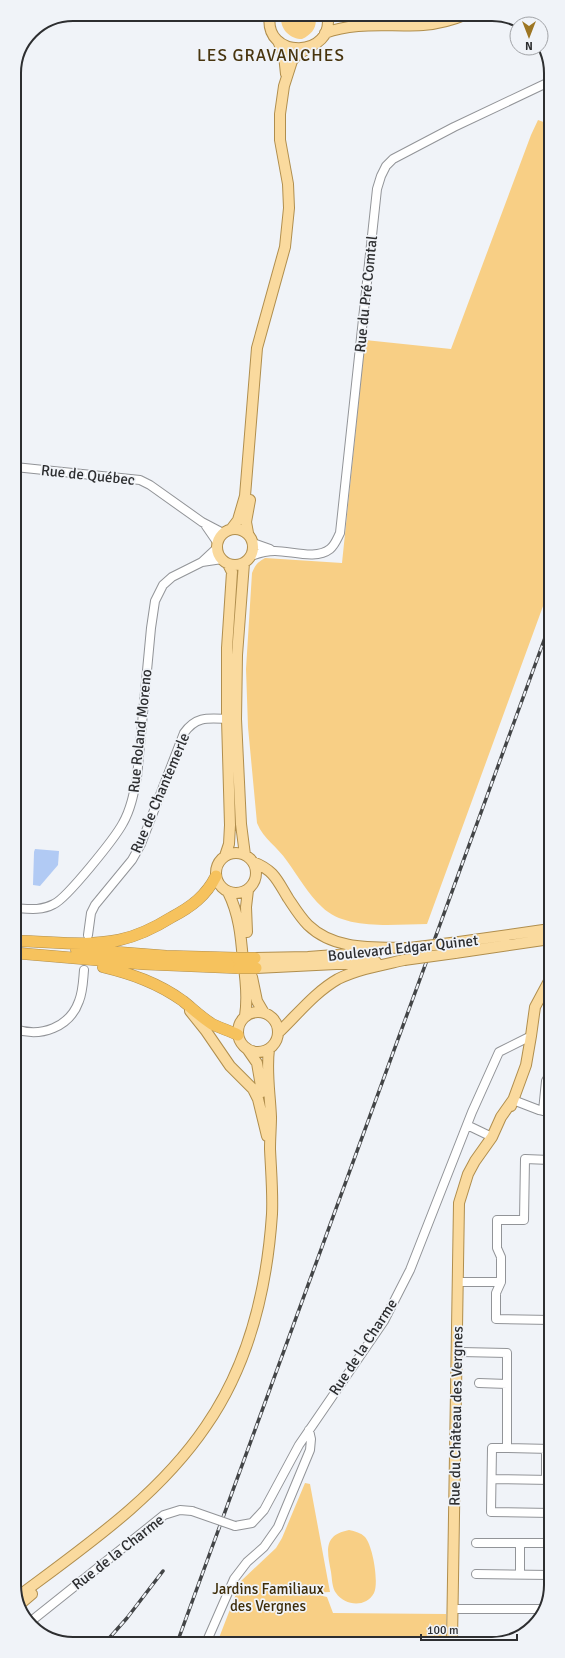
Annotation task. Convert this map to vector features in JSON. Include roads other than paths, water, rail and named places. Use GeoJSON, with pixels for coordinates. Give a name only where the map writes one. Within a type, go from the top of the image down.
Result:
{"type":"FeatureCollection","features":[{"type":"Feature","properties":{"kind":"highway"},"geometry":{"type":"LineString","coordinates":[[21,942],[47,941],[75,944],[126,937],[157,926],[192,905],[204,896],[216,876]]}},
{"type":"Feature","properties":{"kind":"highway"},"geometry":{"type":"LineString","coordinates":[[21,943],[238,963]]}},
{"type":"Feature","properties":{"kind":"highway"},"geometry":{"type":"LineString","coordinates":[[21,954],[152,965],[256,963]]}},
{"type":"Feature","properties":{"kind":"highway"},"geometry":{"type":"LineString","coordinates":[[62,958],[124,972],[144,979],[162,988],[215,1025],[238,1035]]}},
{"type":"Feature","properties":{"kind":"main road"},"geometry":{"type":"LineString","coordinates":[[269,21],[272,34],[284,45],[292,49],[310,47]]}},
{"type":"Feature","properties":{"kind":"main road"},"geometry":{"type":"LineString","coordinates":[[270,1148],[257,1063],[240,1041],[238,1035],[239,1024],[245,1016],[248,1000],[239,923],[235,907],[228,892],[218,883],[216,876],[218,865],[225,856],[229,844],[230,825],[227,719],[227,648],[232,572],[225,561],[219,541],[238,520],[245,496],[257,348],[285,247],[289,208],[288,184],[280,134],[280,114],[286,78],[292,61],[297,55],[316,44],[325,33],[327,21]]}},
{"type":"Feature","properties":{"kind":"main road"},"geometry":{"type":"LineString","coordinates":[[325,33],[346,26],[418,25],[445,21]]}},
{"type":"Feature","properties":{"kind":"main road"},"geometry":{"type":"LineString","coordinates":[[277,40],[284,55],[286,78]]}},
{"type":"Feature","properties":{"kind":"main road"},"geometry":{"type":"LineString","coordinates":[[245,855],[241,824],[236,719],[236,655],[247,559],[253,543],[248,533],[246,522],[251,493],[266,315]]}},
{"type":"Feature","properties":{"kind":"main road"},"geometry":{"type":"LineString","coordinates":[[232,528],[243,530],[248,533]]}},
{"type":"Feature","properties":{"kind":"main road"},"geometry":{"type":"LineString","coordinates":[[225,561],[233,565],[247,559]]}},
{"type":"Feature","properties":{"kind":"main road"},"geometry":{"type":"LineString","coordinates":[[225,856],[232,854],[245,855],[253,862],[272,873],[308,926],[332,941],[347,945],[409,948]]}},
{"type":"Feature","properties":{"kind":"main road"},"geometry":{"type":"LineString","coordinates":[[253,862],[256,874],[252,885],[248,890],[246,923],[254,990],[257,1001],[264,1013]]}},
{"type":"Feature","properties":{"kind":"main road"},"geometry":{"type":"LineString","coordinates":[[228,892],[235,893],[248,890]]}},
{"type":"Feature","properties":{"kind":"main road","name":"Boulevard Edgar Quinet"},"geometry":{"type":"LineString","coordinates":[[256,963],[346,956],[459,942],[544,934]]}},
{"type":"Feature","properties":{"kind":"main road","name":"Boulevard Edgar Quinet"},"geometry":{"type":"LineString","coordinates":[[404,960],[455,953],[544,935]]}},
{"type":"Feature","properties":{"kind":"main road"},"geometry":{"type":"LineString","coordinates":[[278,1034],[306,1005],[330,984],[339,979],[369,968],[404,960]]}},
{"type":"Feature","properties":{"kind":"main road"},"geometry":{"type":"LineString","coordinates":[[256,963],[339,964],[404,960]]}},
{"type":"Feature","properties":{"kind":"main road"},"geometry":{"type":"LineString","coordinates":[[513,1100],[526,1065],[535,1006],[544,990]]}},
{"type":"Feature","properties":{"kind":"main road"},"geometry":{"type":"LineString","coordinates":[[534,1018],[544,997]]}},
{"type":"Feature","properties":{"kind":"main road"},"geometry":{"type":"LineString","coordinates":[[182,1001],[206,1031],[230,1066],[254,1089],[258,1099],[270,1148]]}},
{"type":"Feature","properties":{"kind":"main road"},"geometry":{"type":"LineString","coordinates":[[24,1601],[81,1549],[129,1509],[172,1468],[206,1426],[225,1396],[245,1348],[263,1283],[269,1247],[272,1212],[270,1148],[271,1117],[267,1075],[269,1049],[277,1039],[278,1034],[275,1021],[270,1016],[264,1013],[251,1013],[245,1016]]}},
{"type":"Feature","properties":{"kind":"main road"},"geometry":{"type":"LineString","coordinates":[[248,1050],[259,1052],[269,1049]]}},
{"type":"Feature","properties":{"kind":"main road","name":"Rue du Château des Vergnes"},"geometry":{"type":"LineString","coordinates":[[452,1637],[462,1191],[475,1161],[492,1137],[501,1117],[513,1100]]}},
{"type":"Feature","properties":{"kind":"main road","name":"Rue du Château des Vergnes"},"geometry":{"type":"LineString","coordinates":[[458,1637],[461,1352],[459,1282]]}},
{"type":"Feature","properties":{"kind":"main road"},"geometry":{"type":"LineString","coordinates":[[22,1594],[81,1549]]}},
{"type":"Feature","properties":{"kind":"street","name":"Rue du Pré Comtal"},"geometry":{"type":"LineString","coordinates":[[247,559],[261,552],[276,551],[315,554],[323,552],[330,549],[335,544],[340,533],[377,189],[386,166],[393,159],[409,150],[544,84]]}},
{"type":"Feature","properties":{"kind":"street","name":"Rue de Québec"},"geometry":{"type":"LineString","coordinates":[[21,468],[140,480],[150,485],[202,522],[219,541]]}},
{"type":"Feature","properties":{"kind":"street"},"geometry":{"type":"LineString","coordinates":[[202,562],[219,541]]}},
{"type":"Feature","properties":{"kind":"street","name":"Rue du Pré Comtal"},"geometry":{"type":"LineString","coordinates":[[253,543],[276,551]]}},
{"type":"Feature","properties":{"kind":"street"},"geometry":{"type":"LineString","coordinates":[[202,562],[225,561]]}},
{"type":"Feature","properties":{"kind":"street","name":"Rue Roland Moreno"},"geometry":{"type":"LineString","coordinates":[[21,908],[46,908],[61,900],[114,837],[124,822],[137,777],[151,628],[155,601],[163,585],[172,577],[202,562]]}},
{"type":"Feature","properties":{"kind":"street","name":"Rue de Chantemerle"},"geometry":{"type":"LineString","coordinates":[[88,935],[94,905],[132,860],[141,844],[184,733],[190,725],[198,720],[210,718],[227,719]]}},
{"type":"Feature","properties":{"kind":"street"},"geometry":{"type":"LineString","coordinates":[[21,1030],[26,1032],[45,1031],[55,1028],[68,1019],[80,1000],[84,970]]}},
{"type":"Feature","properties":{"kind":"street","name":"Rue de la Charme"},"geometry":{"type":"LineString","coordinates":[[34,1619],[164,1514],[180,1510],[192,1511],[235,1526],[252,1523],[264,1510],[299,1444],[384,1320],[410,1270],[467,1124],[499,1052],[531,1036]]}},
{"type":"Feature","properties":{"kind":"street"},"geometry":{"type":"LineString","coordinates":[[513,1100],[544,1110]]}},
{"type":"Feature","properties":{"kind":"street"},"geometry":{"type":"LineString","coordinates":[[467,1124],[492,1137]]}},
{"type":"Feature","properties":{"kind":"street"},"geometry":{"type":"LineString","coordinates":[[544,1160],[525,1159],[524,1220],[497,1220],[497,1248],[501,1257],[501,1282],[496,1293],[496,1319],[544,1320]]}},
{"type":"Feature","properties":{"kind":"street"},"geometry":{"type":"LineString","coordinates":[[459,1282],[501,1282]]}},
{"type":"Feature","properties":{"kind":"street"},"geometry":{"type":"LineString","coordinates":[[461,1352],[507,1353],[507,1448]]}},
{"type":"Feature","properties":{"kind":"street"},"geometry":{"type":"LineString","coordinates":[[479,1383],[507,1384]]}},
{"type":"Feature","properties":{"kind":"street"},"geometry":{"type":"LineString","coordinates":[[209,1637],[234,1579],[247,1562],[264,1547],[278,1527],[310,1450],[311,1439],[309,1430]]}},
{"type":"Feature","properties":{"kind":"street"},"geometry":{"type":"LineString","coordinates":[[544,1449],[492,1448],[492,1512],[544,1513]]}},
{"type":"Feature","properties":{"kind":"street"},"geometry":{"type":"LineString","coordinates":[[492,1479],[544,1480]]}},
{"type":"Feature","properties":{"kind":"street"},"geometry":{"type":"LineString","coordinates":[[476,1543],[544,1543]]}},
{"type":"Feature","properties":{"kind":"street"},"geometry":{"type":"LineString","coordinates":[[520,1543],[520,1574]]}},
{"type":"Feature","properties":{"kind":"street"},"geometry":{"type":"LineString","coordinates":[[476,1574],[544,1575]]}},
{"type":"Feature","properties":{"kind":"street"},"geometry":{"type":"LineString","coordinates":[[458,1608],[538,1609]]}},
{"type":"Feature","properties":{"kind":"water"},"geometry":{"type":"Polygon","coordinates":[[[35,849],[59,851],[58,865],[40,886],[33,885],[35,849]]]}},
{"type":"Feature","properties":{"kind":"railway"},"geometry":{"type":"LineString","coordinates":[[179,1637],[544,640]]}},
{"type":"Feature","properties":{"kind":"railway"},"geometry":{"type":"LineString","coordinates":[[110,1637],[127,1618],[163,1571]]}},
{"type":"Feature","properties":{"kind":"district","name":"LES GRAVANCHES"},"geometry":{"type":"Point","coordinates":[271,55]}},
{"type":"Feature","properties":{"kind":"park label","name":"Jardins Familiaux des Vergnes"},"geometry":{"type":"Point","coordinates":[268,1598]}}]}
